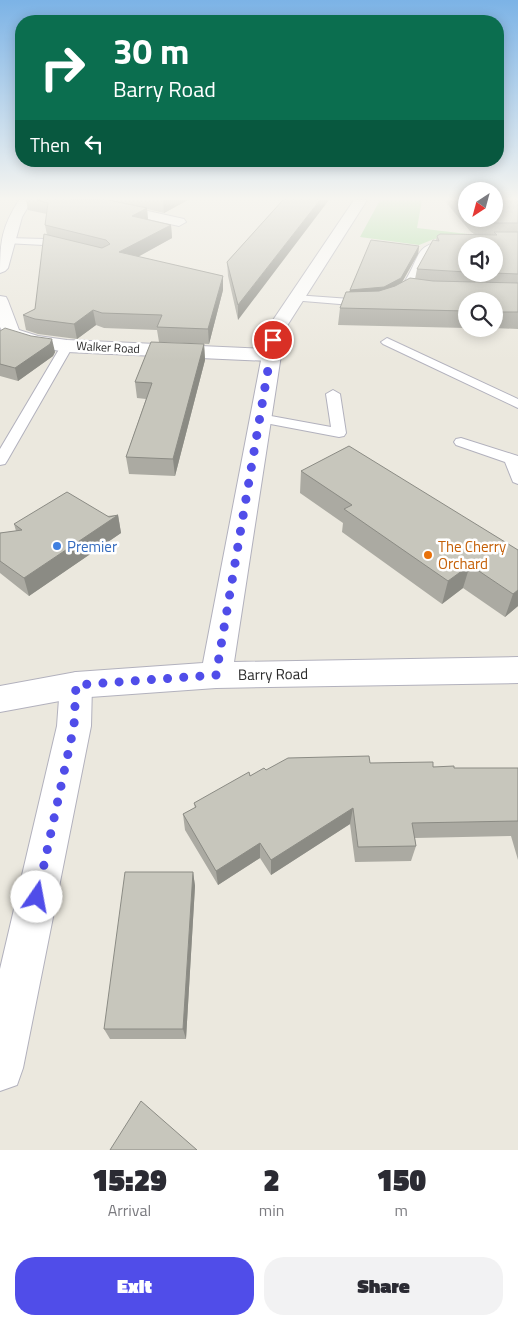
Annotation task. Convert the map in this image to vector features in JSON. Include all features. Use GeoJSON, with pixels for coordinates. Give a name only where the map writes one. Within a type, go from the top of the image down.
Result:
{"type":"FeatureCollection","features":[{"type":"Feature","properties":{"kind":"street"},"geometry":{"type":"LineString","coordinates":[[0,268],[4,254]]}},
{"type":"Feature","properties":{"kind":"street"},"geometry":{"type":"LineString","coordinates":[[216,675],[276,329],[325,254]]}},
{"type":"Feature","properties":{"kind":"street","name":"Walker Road"},"geometry":{"type":"LineString","coordinates":[[0,301],[11,333],[35,341],[67,346],[270,355]]}},
{"type":"Feature","properties":{"kind":"street","name":"Barry Road"},"geometry":{"type":"LineString","coordinates":[[0,699],[76,685],[216,675],[518,670]]}},
{"type":"Feature","properties":{"kind":"street"},"geometry":{"type":"LineString","coordinates":[[0,1068],[74,726],[76,685]]}},
{"type":"Feature","properties":{"kind":"lane"},"geometry":{"type":"LineString","coordinates":[[388,299],[409,290],[425,254]]}},
{"type":"Feature","properties":{"kind":"lane"},"geometry":{"type":"LineString","coordinates":[[295,298],[354,304],[377,302]]}},
{"type":"Feature","properties":{"kind":"lane"},"geometry":{"type":"LineString","coordinates":[[387,342],[518,404]]}},
{"type":"Feature","properties":{"kind":"lane"},"geometry":{"type":"LineString","coordinates":[[0,461],[67,346]]}},
{"type":"Feature","properties":{"kind":"lane"},"geometry":{"type":"LineString","coordinates":[[260,418],[339,433],[333,394]]}},
{"type":"Feature","properties":{"kind":"lane"},"geometry":{"type":"LineString","coordinates":[[461,442],[515,459],[518,479]]}},
{"type":"Feature","properties":{"kind":"building"},"geometry":{"type":"Polygon","coordinates":[[[42,254],[126,254],[223,276],[208,329],[157,327],[162,315],[102,313],[93,310],[74,324],[35,319],[23,315],[35,309],[42,254]]]}},
{"type":"Feature","properties":{"kind":"building"},"geometry":{"type":"Polygon","coordinates":[[[235,254],[278,254],[238,305],[227,262],[235,254]]]}},
{"type":"Feature","properties":{"kind":"building"},"geometry":{"type":"Polygon","coordinates":[[[365,254],[415,254],[401,278],[384,287],[350,290],[365,254]]]}},
{"type":"Feature","properties":{"kind":"building"},"geometry":{"type":"Polygon","coordinates":[[[425,254],[458,254],[458,272],[417,269],[425,254]]]}},
{"type":"Feature","properties":{"kind":"building"},"geometry":{"type":"Polygon","coordinates":[[[503,254],[518,254],[518,274],[503,273],[503,254]]]}},
{"type":"Feature","properties":{"kind":"building"},"geometry":{"type":"Polygon","coordinates":[[[410,278],[433,281],[518,283],[518,312],[503,312],[503,292],[458,292],[458,311],[340,308],[346,292],[379,291],[395,286],[410,278]]]}},
{"type":"Feature","properties":{"kind":"building"},"geometry":{"type":"Polygon","coordinates":[[[5,328],[31,336],[52,339],[50,344],[15,368],[0,364],[0,331],[5,328]]]}},
{"type":"Feature","properties":{"kind":"building"},"geometry":{"type":"Polygon","coordinates":[[[151,342],[204,344],[173,459],[126,457],[152,383],[135,382],[151,342]]]}},
{"type":"Feature","properties":{"kind":"building"},"geometry":{"type":"Polygon","coordinates":[[[349,446],[518,550],[518,590],[513,594],[470,565],[448,581],[344,509],[352,505],[301,471],[349,446]]]}},
{"type":"Feature","properties":{"kind":"building"},"geometry":{"type":"Polygon","coordinates":[[[67,492],[109,517],[118,515],[24,578],[0,561],[0,533],[22,530],[14,524],[67,492]]]}},
{"type":"Feature","properties":{"kind":"building"},"geometry":{"type":"Polygon","coordinates":[[[369,756],[370,763],[433,762],[433,767],[518,768],[518,821],[412,823],[416,846],[358,847],[353,808],[271,860],[260,843],[216,871],[183,814],[196,807],[194,803],[249,772],[250,776],[288,758],[369,756]]]}},
{"type":"Feature","properties":{"kind":"building"},"geometry":{"type":"Polygon","coordinates":[[[125,872],[193,872],[183,1029],[104,1029],[125,872]]]}},
{"type":"Feature","properties":{"kind":"building"},"geometry":{"type":"Polygon","coordinates":[[[141,1101],[197,1150],[110,1150],[141,1101]]]}},
{"type":"Feature","properties":{"kind":"place","name":"Premier"},"geometry":{"type":"Point","coordinates":[57,546]}},
{"type":"Feature","properties":{"kind":"place","name":"The Cherry Orchard"},"geometry":{"type":"Point","coordinates":[428,555]}},
{"type":"Feature","properties":{"kind":"route"},"geometry":{"type":"LineString","coordinates":[[37,897],[74,726],[76,685],[216,675],[273,340]]}}]}
